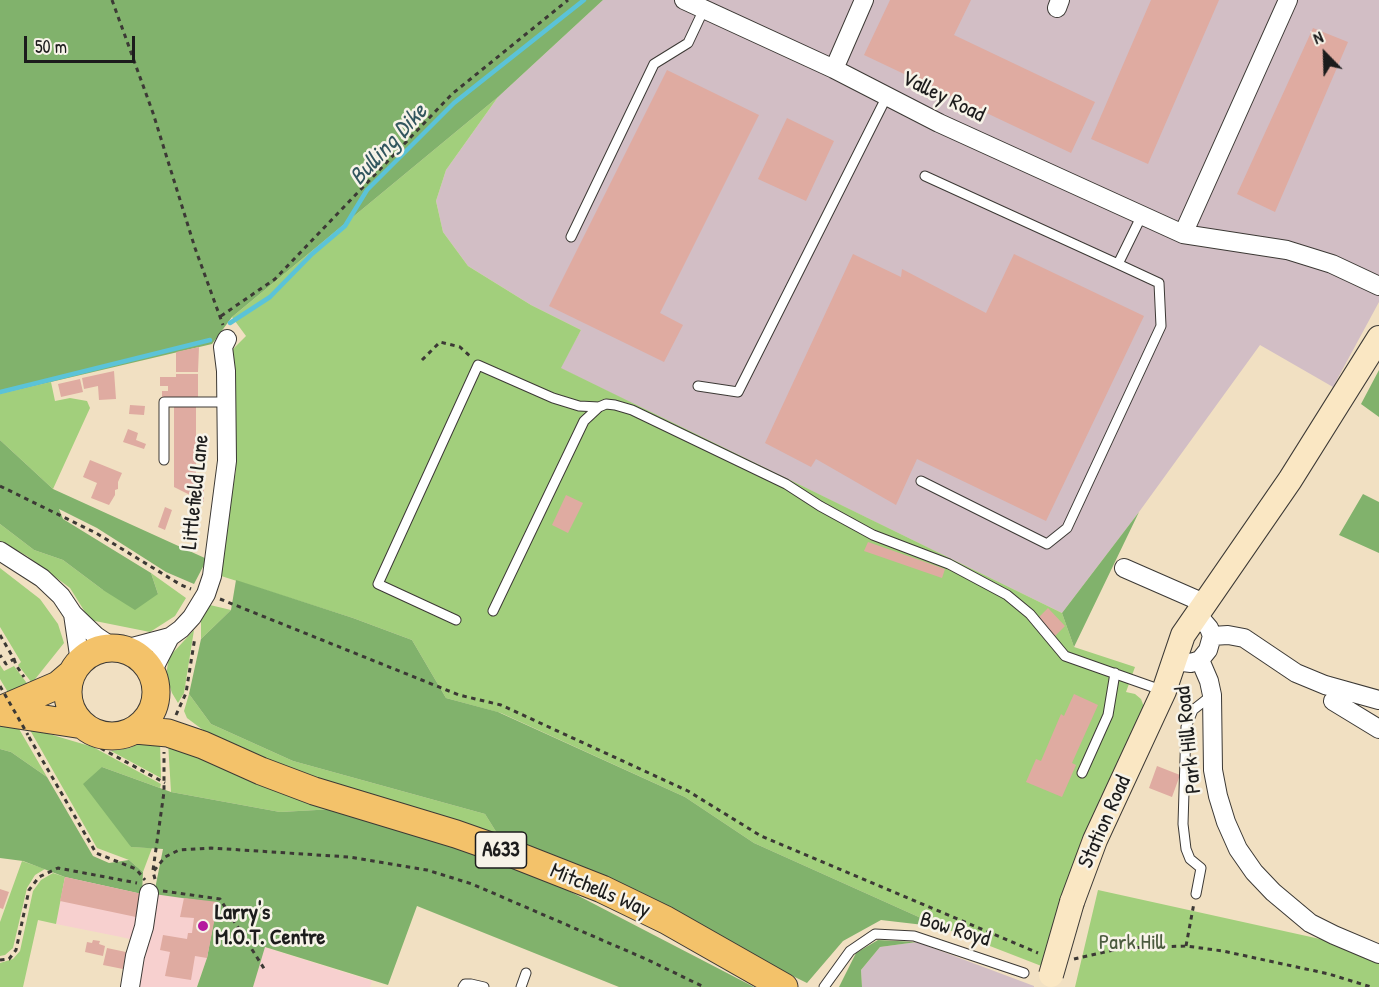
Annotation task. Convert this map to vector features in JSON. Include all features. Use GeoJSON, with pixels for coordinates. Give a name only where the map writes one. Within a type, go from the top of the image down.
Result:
{"type":"FeatureCollection","features":[{"type":"Feature","properties":{"kind":"main road","name":"Station Road"},"geometry":{"type":"LineString","coordinates":[[1053,969],[1072,902],[1095,840],[1164,691],[1183,635],[1290,480],[1379,338]]}},
{"type":"Feature","properties":{"kind":"main road"},"geometry":{"type":"LineString","coordinates":[[0,711],[58,685],[91,653],[120,649],[136,655],[145,662],[154,677],[156,694],[151,712],[135,730]]}},
{"type":"Feature","properties":{"kind":"main road"},"geometry":{"type":"LineString","coordinates":[[76,668],[68,687],[69,701],[74,714],[96,733],[110,736],[171,725]]}},
{"type":"Feature","properties":{"kind":"main road","name":"Mitchells Way"},"geometry":{"type":"LineString","coordinates":[[154,677],[171,725],[203,745],[261,771],[314,791],[456,834],[602,889],[676,925],[784,987]]}},
{"type":"Feature","properties":{"kind":"main road"},"geometry":{"type":"LineString","coordinates":[[0,711],[84,725]]}},
{"type":"Feature","properties":{"kind":"street","name":"Valley Road"},"geometry":{"type":"LineString","coordinates":[[684,0],[834,69],[939,123],[1183,234],[1287,250],[1332,264],[1379,286]]}},
{"type":"Feature","properties":{"kind":"street"},"geometry":{"type":"LineString","coordinates":[[834,69],[864,0]]}},
{"type":"Feature","properties":{"kind":"street"},"geometry":{"type":"LineString","coordinates":[[1183,234],[1288,0]]}},
{"type":"Feature","properties":{"kind":"street","name":"Littlefield Lane"},"geometry":{"type":"LineString","coordinates":[[120,649],[170,637],[192,617],[206,594],[212,576],[227,461],[226,371],[223,347],[227,339]]}},
{"type":"Feature","properties":{"kind":"street"},"geometry":{"type":"LineString","coordinates":[[0,551],[42,578],[61,596],[73,614],[96,636],[120,649]]}},
{"type":"Feature","properties":{"kind":"street"},"geometry":{"type":"LineString","coordinates":[[1124,568],[1200,610],[1203,621],[1212,636],[1208,650],[1200,660],[1191,663],[1174,661]]}},
{"type":"Feature","properties":{"kind":"street"},"geometry":{"type":"LineString","coordinates":[[73,614],[76,668]]}},
{"type":"Feature","properties":{"kind":"street"},"geometry":{"type":"LineString","coordinates":[[1212,636],[1228,635],[1244,638],[1296,673],[1325,686],[1379,700]]}},
{"type":"Feature","properties":{"kind":"street","name":"Littlefield Lane"},"geometry":{"type":"LineString","coordinates":[[154,677],[170,637]]}},
{"type":"Feature","properties":{"kind":"street","name":"Park Hill Road"},"geometry":{"type":"LineString","coordinates":[[1200,660],[1212,695],[1213,770],[1221,806],[1238,849],[1254,872],[1273,892],[1310,923],[1379,954]]}},
{"type":"Feature","properties":{"kind":"street"},"geometry":{"type":"LineString","coordinates":[[1333,701],[1377,724]]}},
{"type":"Feature","properties":{"kind":"street"},"geometry":{"type":"LineString","coordinates":[[130,987],[135,956],[154,888]]}},
{"type":"Feature","properties":{"kind":"lane"},"geometry":{"type":"LineString","coordinates":[[571,237],[654,64],[688,43],[705,9]]}},
{"type":"Feature","properties":{"kind":"lane"},"geometry":{"type":"LineString","coordinates":[[698,386],[738,392],[887,96]]}},
{"type":"Feature","properties":{"kind":"lane"},"geometry":{"type":"LineString","coordinates":[[921,481],[1047,544],[1066,528],[1161,326],[1160,283],[925,176]]}},
{"type":"Feature","properties":{"kind":"lane"},"geometry":{"type":"LineString","coordinates":[[1118,264],[1142,215]]}},
{"type":"Feature","properties":{"kind":"lane"},"geometry":{"type":"LineString","coordinates":[[456,620],[378,585],[478,365],[553,398],[579,406],[599,407]]}},
{"type":"Feature","properties":{"kind":"lane"},"geometry":{"type":"LineString","coordinates":[[164,460],[164,402],[226,402]]}},
{"type":"Feature","properties":{"kind":"lane"},"geometry":{"type":"LineString","coordinates":[[493,611],[584,421],[599,407],[606,404],[615,405],[632,410],[786,484],[873,535],[949,564],[1007,595],[1019,603],[1065,656],[1164,691]]}},
{"type":"Feature","properties":{"kind":"lane"},"geometry":{"type":"LineString","coordinates":[[1082,773],[1108,715],[1114,673]]}},
{"type":"Feature","properties":{"kind":"lane"},"geometry":{"type":"LineString","coordinates":[[1196,894],[1201,868],[1190,859],[1186,849],[1183,824],[1186,727],[1193,710],[1212,695]]}},
{"type":"Feature","properties":{"kind":"lane","name":"Bow Royd"},"geometry":{"type":"LineString","coordinates":[[824,987],[850,951],[875,934],[915,936],[1024,973]]}},
{"type":"Feature","properties":{"kind":"lane"},"geometry":{"type":"LineString","coordinates":[[521,987],[526,973]]}},
{"type":"Feature","properties":{"kind":"lane"},"geometry":{"type":"LineString","coordinates":[[463,987],[465,984],[484,987]]}},
{"type":"Feature","properties":{"kind":"path"},"geometry":{"type":"LineString","coordinates":[[112,0],[153,113],[195,248],[221,316],[227,339]]}},
{"type":"Feature","properties":{"kind":"path"},"geometry":{"type":"LineString","coordinates":[[221,316],[275,279],[452,94],[568,0]]}},
{"type":"Feature","properties":{"kind":"path"},"geometry":{"type":"LineString","coordinates":[[422,360],[440,342],[460,347],[478,365]]}},
{"type":"Feature","properties":{"kind":"path"},"geometry":{"type":"LineString","coordinates":[[0,486],[96,533],[181,585],[459,695],[501,705],[688,791],[761,836],[1053,969],[1075,959],[1122,948],[1186,946],[1223,951],[1329,974],[1371,987]]}},
{"type":"Feature","properties":{"kind":"path"},"geometry":{"type":"LineString","coordinates":[[154,888],[153,872],[164,792],[164,741],[186,693],[197,630],[192,617]]}},
{"type":"Feature","properties":{"kind":"path"},"geometry":{"type":"LineString","coordinates":[[0,635],[16,665],[27,679]]}},
{"type":"Feature","properties":{"kind":"path"},"geometry":{"type":"LineString","coordinates":[[0,655],[6,664],[14,659]]}},
{"type":"Feature","properties":{"kind":"path"},"geometry":{"type":"LineString","coordinates":[[0,686],[96,853],[136,869],[154,888]]}},
{"type":"Feature","properties":{"kind":"path"},"geometry":{"type":"LineString","coordinates":[[154,888],[153,872],[165,857],[179,850],[211,848],[349,856],[427,870],[472,884],[646,959],[704,987]]}},
{"type":"Feature","properties":{"kind":"path"},"geometry":{"type":"LineString","coordinates":[[0,960],[9,959],[16,950],[29,890],[39,877],[58,868],[220,899],[266,970]]}},
{"type":"Feature","properties":{"kind":"path"},"geometry":{"type":"LineString","coordinates":[[1186,946],[1196,894]]}},
{"type":"Feature","properties":{"kind":"shaded area"},"geometry":{"type":"Polygon","coordinates":[[[603,0],[1379,0],[1379,302],[1333,387],[1260,345],[1139,512],[1062,613],[560,368],[581,330],[531,305],[468,266],[443,232],[436,201],[446,170],[498,97],[603,0]]]}},
{"type":"Feature","properties":{"kind":"shaded area"},"geometry":{"type":"Polygon","coordinates":[[[65,877],[155,894],[218,902],[207,958],[197,987],[134,987],[140,947],[130,939],[56,924],[65,877]]]}},
{"type":"Feature","properties":{"kind":"shaded area"},"geometry":{"type":"Polygon","coordinates":[[[917,942],[1034,987],[862,987],[861,970],[880,947],[917,942]]]}},
{"type":"Feature","properties":{"kind":"shaded area"},"geometry":{"type":"Polygon","coordinates":[[[264,947],[372,981],[370,987],[253,987],[264,947]]]}},
{"type":"Feature","properties":{"kind":"green space"},"geometry":{"type":"Polygon","coordinates":[[[0,0],[603,0],[498,97],[232,317],[212,344],[0,394],[0,0]]]}},
{"type":"Feature","properties":{"kind":"green space"},"geometry":{"type":"Polygon","coordinates":[[[498,97],[446,170],[436,201],[443,232],[468,266],[531,305],[581,330],[561,368],[1062,613],[1074,647],[1135,667],[1126,692],[1135,694],[1141,699],[1144,707],[1044,967],[941,927],[754,843],[685,797],[501,713],[446,698],[412,640],[353,618],[218,575],[236,470],[233,349],[246,336],[232,317],[498,97]]]}},
{"type":"Feature","properties":{"kind":"green space"},"geometry":{"type":"Polygon","coordinates":[[[1379,370],[1379,417],[1361,404],[1379,370]]]}},
{"type":"Feature","properties":{"kind":"green space"},"geometry":{"type":"Polygon","coordinates":[[[51,382],[55,401],[70,398],[87,401],[90,408],[53,489],[0,440],[0,394],[51,382]]]}},
{"type":"Feature","properties":{"kind":"green space"},"geometry":{"type":"Polygon","coordinates":[[[0,440],[53,489],[207,559],[194,584],[166,572],[97,528],[59,509],[63,519],[151,573],[158,594],[135,610],[103,590],[63,560],[34,550],[0,524],[0,440]]]}},
{"type":"Feature","properties":{"kind":"green space"},"geometry":{"type":"Polygon","coordinates":[[[1363,494],[1379,502],[1379,553],[1339,535],[1363,494]]]}},
{"type":"Feature","properties":{"kind":"green space"},"geometry":{"type":"Polygon","coordinates":[[[1139,512],[1074,647],[1062,613],[1139,512]]]}},
{"type":"Feature","properties":{"kind":"green space"},"geometry":{"type":"Polygon","coordinates":[[[0,524],[34,550],[63,560],[103,590],[158,594],[151,573],[186,598],[175,616],[150,632],[90,620],[70,588],[27,556],[0,541],[0,524]]]}},
{"type":"Feature","properties":{"kind":"green space"},"geometry":{"type":"Polygon","coordinates":[[[0,568],[40,599],[58,624],[64,643],[32,683],[18,665],[21,662],[0,627],[0,568]]]}},
{"type":"Feature","properties":{"kind":"green space"},"geometry":{"type":"Polygon","coordinates":[[[236,580],[412,640],[446,698],[498,712],[685,797],[754,843],[941,927],[881,920],[843,941],[807,983],[554,859],[500,838],[485,814],[293,761],[211,724],[189,694],[201,639],[231,610],[236,580]]]}},
{"type":"Feature","properties":{"kind":"green space"},"geometry":{"type":"Polygon","coordinates":[[[210,605],[231,610],[201,639],[201,620],[210,605]]]}},
{"type":"Feature","properties":{"kind":"green space"},"geometry":{"type":"Polygon","coordinates":[[[194,630],[184,693],[178,703],[166,675],[169,657],[194,630]]]}},
{"type":"Feature","properties":{"kind":"green space"},"geometry":{"type":"Polygon","coordinates":[[[0,665],[4,671],[14,666],[29,686],[9,694],[0,679],[0,665]]]}},
{"type":"Feature","properties":{"kind":"green space"},"geometry":{"type":"Polygon","coordinates":[[[189,694],[211,724],[293,761],[485,814],[500,838],[285,769],[215,739],[187,718],[184,711],[189,694]]]}},
{"type":"Feature","properties":{"kind":"green space"},"geometry":{"type":"Polygon","coordinates":[[[0,722],[15,722],[47,777],[11,752],[0,749],[0,722]]]}},
{"type":"Feature","properties":{"kind":"green space"},"geometry":{"type":"Polygon","coordinates":[[[26,723],[39,731],[93,747],[161,784],[160,788],[102,767],[131,847],[152,848],[143,872],[129,860],[97,848],[26,723]]]}},
{"type":"Feature","properties":{"kind":"green space"},"geometry":{"type":"Polygon","coordinates":[[[160,742],[161,778],[111,751],[130,748],[140,743],[160,742]]]}},
{"type":"Feature","properties":{"kind":"green space"},"geometry":{"type":"Polygon","coordinates":[[[168,742],[335,809],[280,812],[171,792],[168,742]]]}},
{"type":"Feature","properties":{"kind":"green space"},"geometry":{"type":"Polygon","coordinates":[[[0,749],[11,752],[47,777],[93,856],[109,863],[129,860],[143,872],[142,894],[65,877],[23,861],[0,858],[0,749]]]}},
{"type":"Feature","properties":{"kind":"green space"},"geometry":{"type":"Polygon","coordinates":[[[102,767],[171,792],[280,812],[335,809],[519,865],[754,987],[619,987],[417,906],[388,985],[265,947],[253,987],[197,987],[207,958],[217,903],[154,894],[163,849],[131,847],[83,784],[102,767]]]}},
{"type":"Feature","properties":{"kind":"green space"},"geometry":{"type":"Polygon","coordinates":[[[22,861],[45,869],[35,875],[27,888],[13,948],[0,956],[0,922],[22,861]]]}},
{"type":"Feature","properties":{"kind":"green space"},"geometry":{"type":"Polygon","coordinates":[[[53,873],[65,877],[56,924],[38,920],[23,987],[0,987],[0,963],[13,959],[20,951],[33,891],[41,880],[53,873]]]}},
{"type":"Feature","properties":{"kind":"green space","name":"Park Hill"},"geometry":{"type":"Polygon","coordinates":[[[1098,890],[1379,952],[1379,987],[1075,987],[1098,890]]]}},
{"type":"Feature","properties":{"kind":"green space"},"geometry":{"type":"Polygon","coordinates":[[[878,940],[917,942],[880,947],[861,970],[862,987],[839,987],[856,953],[878,940]]]}},
{"type":"Feature","properties":{"kind":"building"},"geometry":{"type":"Polygon","coordinates":[[[890,0],[971,0],[954,35],[1095,102],[1071,153],[864,55],[890,0]]]}},
{"type":"Feature","properties":{"kind":"building"},"geometry":{"type":"Polygon","coordinates":[[[1151,0],[1219,0],[1148,164],[1091,139],[1151,0]]]}},
{"type":"Feature","properties":{"kind":"building"},"geometry":{"type":"Polygon","coordinates":[[[1313,28],[1348,42],[1275,212],[1237,194],[1313,28]]]}},
{"type":"Feature","properties":{"kind":"building"},"geometry":{"type":"Polygon","coordinates":[[[667,70],[759,115],[660,313],[683,325],[664,362],[549,306],[667,70]]]}},
{"type":"Feature","properties":{"kind":"building"},"geometry":{"type":"Polygon","coordinates":[[[787,118],[834,141],[806,201],[758,179],[787,118]]]}},
{"type":"Feature","properties":{"kind":"building"},"geometry":{"type":"Polygon","coordinates":[[[853,254],[901,277],[902,269],[986,313],[1014,254],[1144,316],[1046,521],[917,459],[896,505],[816,459],[811,467],[765,443],[853,254]]]}},
{"type":"Feature","properties":{"kind":"building"},"geometry":{"type":"Polygon","coordinates":[[[199,347],[198,372],[176,372],[176,352],[199,347]]]}},
{"type":"Feature","properties":{"kind":"building"},"geometry":{"type":"Polygon","coordinates":[[[114,371],[116,399],[99,400],[98,386],[84,389],[82,378],[114,371]]]}},
{"type":"Feature","properties":{"kind":"building"},"geometry":{"type":"Polygon","coordinates":[[[176,374],[198,374],[198,398],[162,398],[162,391],[168,391],[168,386],[160,386],[160,377],[176,377],[176,374]]]}},
{"type":"Feature","properties":{"kind":"building"},"geometry":{"type":"Polygon","coordinates":[[[80,379],[83,392],[61,397],[58,384],[80,379]]]}},
{"type":"Feature","properties":{"kind":"building"},"geometry":{"type":"Polygon","coordinates":[[[130,405],[145,406],[144,415],[129,414],[130,405]]]}},
{"type":"Feature","properties":{"kind":"building"},"geometry":{"type":"Polygon","coordinates":[[[196,405],[196,488],[204,488],[204,502],[174,487],[174,406],[196,405]]]}},
{"type":"Feature","properties":{"kind":"building"},"geometry":{"type":"Polygon","coordinates":[[[128,429],[138,433],[136,440],[146,444],[144,449],[123,442],[128,429]]]}},
{"type":"Feature","properties":{"kind":"building"},"geometry":{"type":"Polygon","coordinates":[[[90,460],[122,473],[118,489],[115,490],[115,495],[109,505],[91,498],[97,483],[83,477],[90,460]]]}},
{"type":"Feature","properties":{"kind":"building"},"geometry":{"type":"Polygon","coordinates":[[[566,495],[583,503],[568,533],[552,525],[566,495]]]}},
{"type":"Feature","properties":{"kind":"building"},"geometry":{"type":"Polygon","coordinates":[[[165,507],[172,510],[165,530],[158,527],[165,507]]]}},
{"type":"Feature","properties":{"kind":"building"},"geometry":{"type":"Polygon","coordinates":[[[868,542],[945,569],[942,578],[864,551],[868,542]]]}},
{"type":"Feature","properties":{"kind":"building"},"geometry":{"type":"Polygon","coordinates":[[[1048,608],[1065,626],[1055,636],[1038,618],[1048,608]]]}},
{"type":"Feature","properties":{"kind":"building"},"geometry":{"type":"Polygon","coordinates":[[[1074,694],[1098,705],[1072,763],[1076,765],[1062,797],[1026,782],[1036,759],[1041,761],[1061,714],[1064,716],[1074,694]]]}},
{"type":"Feature","properties":{"kind":"building"},"geometry":{"type":"Polygon","coordinates":[[[1157,766],[1180,775],[1172,797],[1149,788],[1157,766]]]}},
{"type":"Feature","properties":{"kind":"building"},"geometry":{"type":"Polygon","coordinates":[[[65,877],[142,894],[136,917],[60,901],[65,877]]]}},
{"type":"Feature","properties":{"kind":"building"},"geometry":{"type":"Polygon","coordinates":[[[0,889],[9,892],[3,909],[0,908],[0,889]]]}},
{"type":"Feature","properties":{"kind":"building","name":"Larry's M.O.T. Centre"},"geometry":{"type":"Polygon","coordinates":[[[184,898],[218,902],[207,958],[195,956],[191,980],[165,976],[170,952],[160,950],[163,935],[187,939],[188,933],[192,933],[194,918],[180,917],[184,898]]]}},
{"type":"Feature","properties":{"kind":"building"},"geometry":{"type":"Polygon","coordinates":[[[93,940],[100,941],[99,944],[105,946],[103,956],[85,952],[87,942],[92,943],[93,940]]]}},
{"type":"Feature","properties":{"kind":"building"},"geometry":{"type":"Polygon","coordinates":[[[107,948],[126,952],[123,969],[103,965],[107,948]]]}},
{"type":"Feature","properties":{"kind":"waterway","name":"Bulling Dike"},"geometry":{"type":"LineString","coordinates":[[230,323],[270,297],[312,254],[345,226],[367,190],[454,103],[584,0]]}},
{"type":"Feature","properties":{"kind":"waterway","name":"Bulling Dike"},"geometry":{"type":"LineString","coordinates":[[0,392],[210,340]]}},
{"type":"Feature","properties":{"kind":"place","name":"Larry's M.O.T. Centre"},"geometry":{"type":"Point","coordinates":[203,926]}}]}
